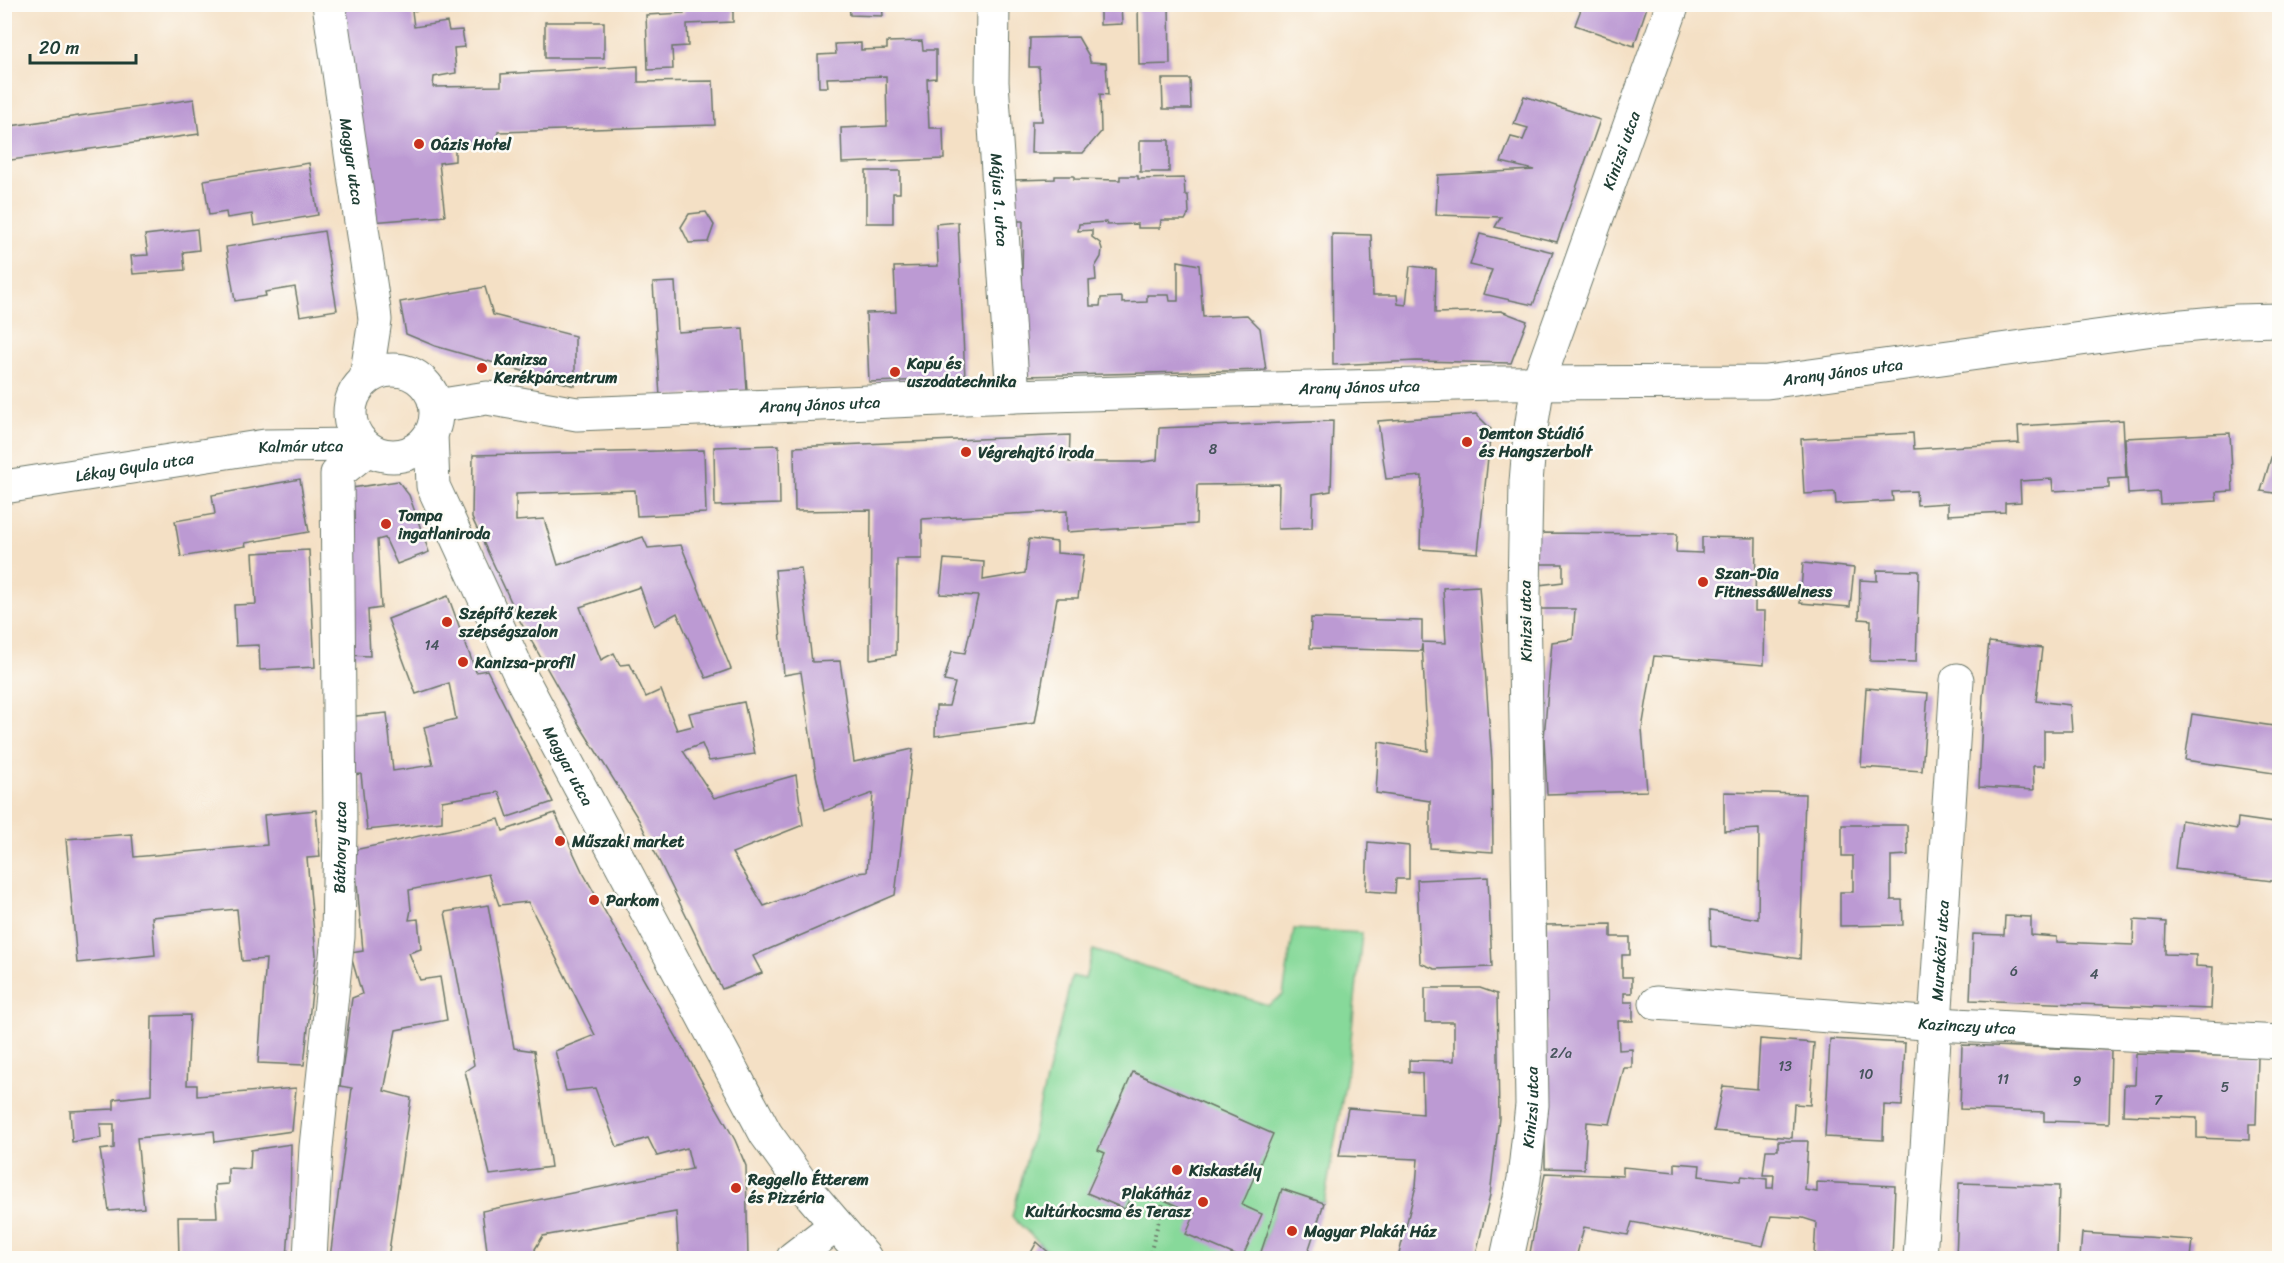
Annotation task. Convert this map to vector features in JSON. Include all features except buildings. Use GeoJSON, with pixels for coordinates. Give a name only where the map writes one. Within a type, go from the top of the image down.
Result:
{"type":"FeatureCollection","features":[{"type":"Feature","properties":{"kind":"street","name":"Magyar utca"},"geometry":{"type":"LineString","coordinates":[[329,4],[375,320],[359,389]]}},
{"type":"Feature","properties":{"kind":"street","name":"Május 1. utca"},"geometry":{"type":"LineString","coordinates":[[993,4],[992,82],[1013,396]]}},
{"type":"Feature","properties":{"kind":"street","name":"Kinizsi utca"},"geometry":{"type":"LineString","coordinates":[[1507,1258],[1524,1179],[1532,1105],[1524,594],[1526,482],[1530,435],[1538,383],[1673,4]]}},
{"type":"Feature","properties":{"kind":"street","name":"Magyar utca"},"geometry":{"type":"LineString","coordinates":[[375,320],[410,374]]}},
{"type":"Feature","properties":{"kind":"street","name":"Arany János utca"},"geometry":{"type":"LineString","coordinates":[[433,420],[488,398],[578,414],[1013,396],[1538,383],[1767,382],[2162,328],[2237,321],[2280,320]]}},
{"type":"Feature","properties":{"kind":"street"},"geometry":{"type":"LineString","coordinates":[[388,370],[410,374],[422,381],[431,392],[433,420],[422,445],[411,453],[376,450],[352,428],[349,414],[359,389],[388,370]]}},
{"type":"Feature","properties":{"kind":"street","name":"Kalmár utca"},"geometry":{"type":"LineString","coordinates":[[265,446],[327,421],[359,389]]}},
{"type":"Feature","properties":{"kind":"street","name":"Magyar utca"},"geometry":{"type":"LineString","coordinates":[[433,420],[434,486],[521,677],[766,1134],[805,1188],[865,1258]]}},
{"type":"Feature","properties":{"kind":"street","name":"Kalmár utca"},"geometry":{"type":"LineString","coordinates":[[265,446],[376,450]]}},
{"type":"Feature","properties":{"kind":"street","name":"Lékay Gyula utca"},"geometry":{"type":"LineString","coordinates":[[4,488],[265,446]]}},
{"type":"Feature","properties":{"kind":"street","name":"Magyar utca"},"geometry":{"type":"LineString","coordinates":[[376,450],[434,486]]}},
{"type":"Feature","properties":{"kind":"street","name":"Báthory utca"},"geometry":{"type":"LineString","coordinates":[[310,1258],[316,1147],[338,937],[340,826],[337,474],[376,450]]}},
{"type":"Feature","properties":{"kind":"street","name":"Muraközi utca"},"geometry":{"type":"LineString","coordinates":[[1920,1258],[1937,1024],[1957,680]]}},
{"type":"Feature","properties":{"kind":"street","name":"Kazinczy utca"},"geometry":{"type":"LineString","coordinates":[[1656,1004],[1937,1024],[2280,1042]]}},
{"type":"Feature","properties":{"kind":"street"},"geometry":{"type":"LineString","coordinates":[[793,1258],[836,1225]]}},
{"type":"Feature","properties":{"kind":"path"},"geometry":{"type":"LineString","coordinates":[[1149,1258],[1164,1200]]}},
{"type":"Feature","properties":{"kind":"green space"},"geometry":{"type":"Polygon","coordinates":[[[1294,929],[1362,933],[1348,1067],[1324,1203],[1282,1190],[1259,1258],[1055,1258],[1012,1217],[1072,976],[1085,979],[1093,950],[1268,1005],[1283,995],[1294,929]]]}},
{"type":"Feature","properties":{"kind":"place","name":"Oázis Hotel"},"geometry":{"type":"Point","coordinates":[419,144]}},
{"type":"Feature","properties":{"kind":"place","name":"Kanizsa Kerékpárcentrum"},"geometry":{"type":"Point","coordinates":[482,368]}},
{"type":"Feature","properties":{"kind":"place","name":"Kapu és uszodatechnika"},"geometry":{"type":"Point","coordinates":[895,372]}},
{"type":"Feature","properties":{"kind":"place","name":"Demton Stúdió és Hangszerbolt"},"geometry":{"type":"Point","coordinates":[1467,442]}},
{"type":"Feature","properties":{"kind":"place","name":"Végrehajtó iroda"},"geometry":{"type":"Point","coordinates":[966,452]}},
{"type":"Feature","properties":{"kind":"place","name":"Tompa ingatlaniroda"},"geometry":{"type":"Point","coordinates":[386,524]}},
{"type":"Feature","properties":{"kind":"place","name":"Szan-Dia Fitness&Welness"},"geometry":{"type":"Point","coordinates":[1703,582]}},
{"type":"Feature","properties":{"kind":"place","name":"Szépítő kezek szépségszalon"},"geometry":{"type":"Point","coordinates":[447,622]}},
{"type":"Feature","properties":{"kind":"place","name":"Kanizsa-profil"},"geometry":{"type":"Point","coordinates":[463,662]}},
{"type":"Feature","properties":{"kind":"place","name":"Műszaki market"},"geometry":{"type":"Point","coordinates":[560,841]}},
{"type":"Feature","properties":{"kind":"place","name":"Parkom"},"geometry":{"type":"Point","coordinates":[594,900]}},
{"type":"Feature","properties":{"kind":"place","name":"Kiskastély"},"geometry":{"type":"Point","coordinates":[1177,1170]}},
{"type":"Feature","properties":{"kind":"place","name":"Reggello Étterem és Pizzéria"},"geometry":{"type":"Point","coordinates":[736,1188]}},
{"type":"Feature","properties":{"kind":"place","name":"Plakátház Kultúrkocsma és Terasz"},"geometry":{"type":"Point","coordinates":[1203,1202]}},
{"type":"Feature","properties":{"kind":"place","name":"Magyar Plakát Ház"},"geometry":{"type":"Point","coordinates":[1292,1231]}}]}
